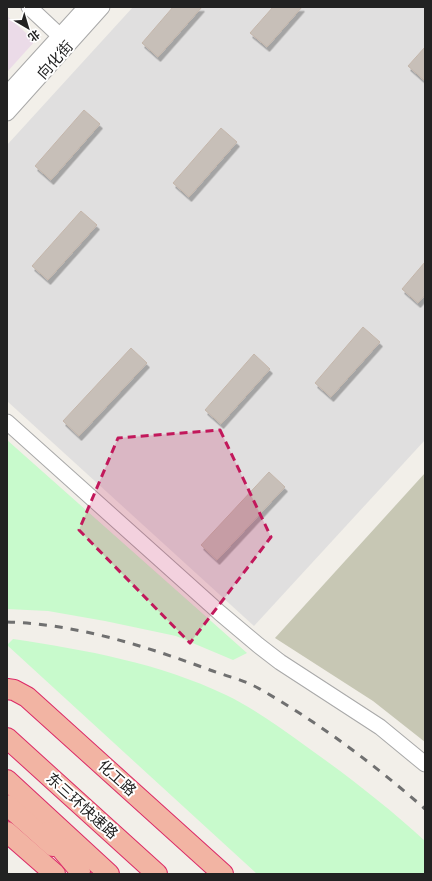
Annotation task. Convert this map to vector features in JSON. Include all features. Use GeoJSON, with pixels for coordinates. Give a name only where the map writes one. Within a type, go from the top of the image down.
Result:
{"type":"FeatureCollection","features":[{"type":"Feature","properties":{"kind":"highway","name":"化工路"},"geometry":{"type":"LineString","coordinates":[[7,689],[14,690],[27,697],[223,874]]}},
{"type":"Feature","properties":{"kind":"highway"},"geometry":{"type":"LineString","coordinates":[[7,696],[204,874]]}},
{"type":"Feature","properties":{"kind":"highway","name":"东三环快速路"},"geometry":{"type":"LineString","coordinates":[[7,738],[157,874]]}},
{"type":"Feature","properties":{"kind":"highway"},"geometry":{"type":"LineString","coordinates":[[7,780],[109,874]]}},
{"type":"Feature","properties":{"kind":"highway"},"geometry":{"type":"LineString","coordinates":[[7,784],[82,872]]}},
{"type":"Feature","properties":{"kind":"highway"},"geometry":{"type":"LineString","coordinates":[[7,805],[82,872]]}},
{"type":"Feature","properties":{"kind":"highway"},"geometry":{"type":"LineString","coordinates":[[7,832],[55,874]]}},
{"type":"Feature","properties":{"kind":"street"},"geometry":{"type":"LineString","coordinates":[[28,7],[60,36]]}},
{"type":"Feature","properties":{"kind":"street","name":"向化街"},"geometry":{"type":"LineString","coordinates":[[7,94],[86,7]]}},
{"type":"Feature","properties":{"kind":"street","name":"向化街"},"geometry":{"type":"LineString","coordinates":[[7,113],[102,7]]}},
{"type":"Feature","properties":{"kind":"street"},"geometry":{"type":"LineString","coordinates":[[7,422],[220,613],[258,645],[280,662],[374,723],[425,764]]}},
{"type":"Feature","properties":{"kind":"highlighted area"},"geometry":{"type":"Polygon","coordinates":[[[220,430],[271,537],[190,643],[79,530],[118,438],[220,430]]]}},
{"type":"Feature","properties":{"kind":"shaded area"},"geometry":{"type":"Polygon","coordinates":[[[133,7],[425,7],[425,440],[254,626],[7,401],[7,145],[133,7]]]}},
{"type":"Feature","properties":{"kind":"shaded area"},"geometry":{"type":"Polygon","coordinates":[[[7,16],[35,41],[7,72],[7,16]]]}},
{"type":"Feature","properties":{"kind":"shaded area"},"geometry":{"type":"Polygon","coordinates":[[[425,473],[425,742],[373,701],[275,638],[425,473]]]}},
{"type":"Feature","properties":{"kind":"green space"},"geometry":{"type":"Polygon","coordinates":[[[7,440],[247,653],[233,660],[176,636],[48,611],[7,609],[7,440]]]}},
{"type":"Feature","properties":{"kind":"green space"},"geometry":{"type":"Polygon","coordinates":[[[13,639],[95,653],[148,666],[201,684],[247,706],[268,719],[353,781],[397,816],[425,841],[425,874],[257,874],[7,645],[13,639]]]}},
{"type":"Feature","properties":{"kind":"building"},"geometry":{"type":"Polygon","coordinates":[[[173,7],[202,7],[158,57],[142,43],[173,7]]]}},
{"type":"Feature","properties":{"kind":"building"},"geometry":{"type":"Polygon","coordinates":[[[273,7],[302,7],[267,47],[250,33],[273,7]]]}},
{"type":"Feature","properties":{"kind":"building"},"geometry":{"type":"Polygon","coordinates":[[[425,47],[425,79],[424,80],[408,66],[425,47]]]}},
{"type":"Feature","properties":{"kind":"building"},"geometry":{"type":"Polygon","coordinates":[[[84,110],[100,124],[51,180],[35,166],[84,110]]]}},
{"type":"Feature","properties":{"kind":"building"},"geometry":{"type":"Polygon","coordinates":[[[221,128],[237,142],[189,197],[173,183],[221,128]]]}},
{"type":"Feature","properties":{"kind":"building"},"geometry":{"type":"Polygon","coordinates":[[[81,211],[97,225],[48,280],[32,266],[81,211]]]}},
{"type":"Feature","properties":{"kind":"building"},"geometry":{"type":"Polygon","coordinates":[[[425,262],[425,295],[418,303],[402,289],[425,262]]]}},
{"type":"Feature","properties":{"kind":"building"},"geometry":{"type":"Polygon","coordinates":[[[363,327],[380,342],[331,397],[315,383],[363,327]]]}},
{"type":"Feature","properties":{"kind":"building"},"geometry":{"type":"Polygon","coordinates":[[[131,348],[147,363],[79,436],[63,421],[131,348]]]}},
{"type":"Feature","properties":{"kind":"building"},"geometry":{"type":"Polygon","coordinates":[[[254,354],[270,369],[221,424],[205,410],[254,354]]]}},
{"type":"Feature","properties":{"kind":"building"},"geometry":{"type":"Polygon","coordinates":[[[269,472],[285,487],[217,560],[201,545],[269,472]]]}},
{"type":"Feature","properties":{"kind":"railway"},"geometry":{"type":"LineString","coordinates":[[7,622],[59,627],[110,638],[161,653],[253,685],[324,729],[345,744],[425,809]]}}]}
